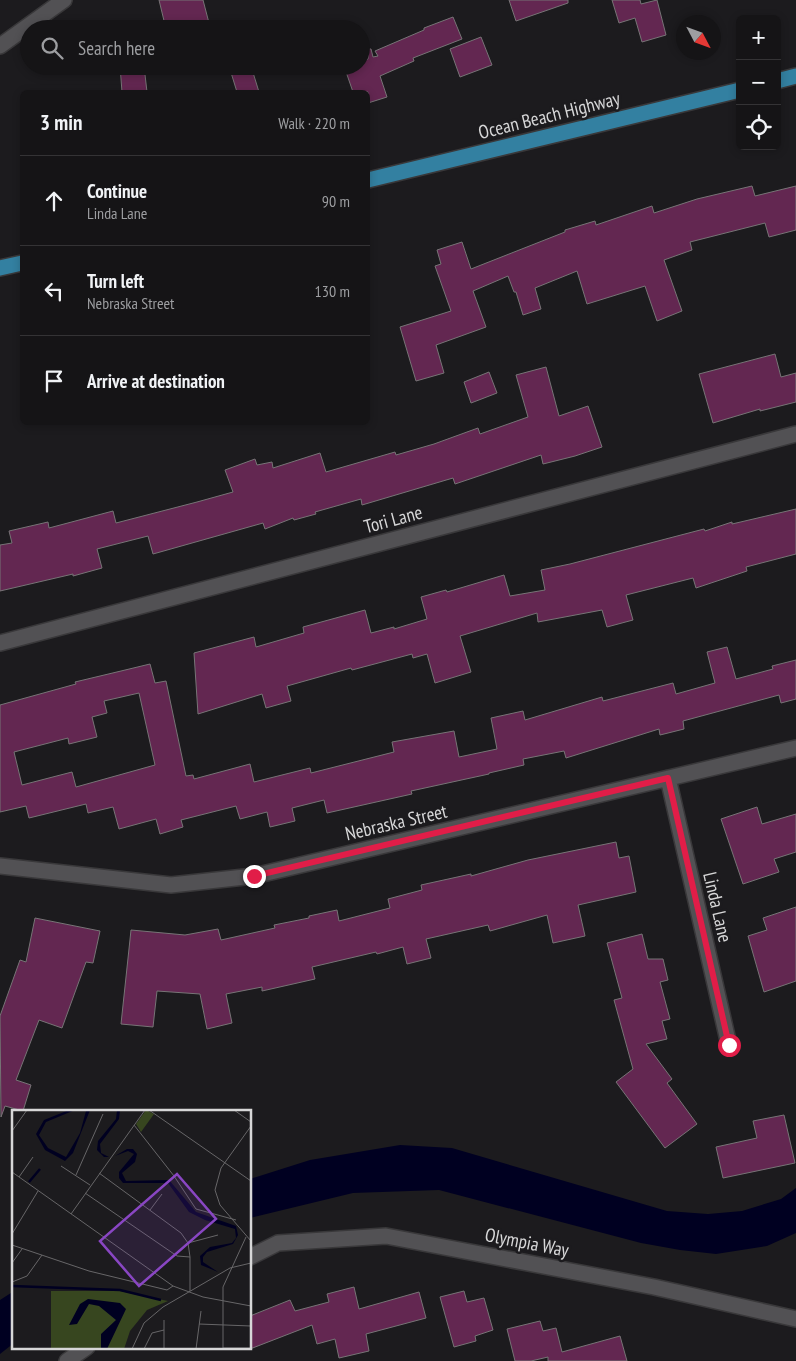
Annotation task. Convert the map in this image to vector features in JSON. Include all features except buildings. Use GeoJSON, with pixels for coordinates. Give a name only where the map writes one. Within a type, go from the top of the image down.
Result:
{"type":"FeatureCollection","features":[{"type":"Feature","properties":{"kind":"main road"},"geometry":{"type":"LineString","coordinates":[[781,80],[796,76]]}},
{"type":"Feature","properties":{"kind":"main road","name":"Ocean Beach Highway"},"geometry":{"type":"LineString","coordinates":[[370,180],[736,91]]}},
{"type":"Feature","properties":{"kind":"main road"},"geometry":{"type":"LineString","coordinates":[[0,268],[20,263]]}},
{"type":"Feature","properties":{"kind":"street"},"geometry":{"type":"LineString","coordinates":[[36,20],[64,0]]}},
{"type":"Feature","properties":{"kind":"street"},"geometry":{"type":"LineString","coordinates":[[0,46],[20,32]]}},
{"type":"Feature","properties":{"kind":"street","name":"Tori Lane"},"geometry":{"type":"LineString","coordinates":[[0,643],[796,434]]}},
{"type":"Feature","properties":{"kind":"street","name":"Nebraska Street"},"geometry":{"type":"LineString","coordinates":[[1,869],[171,885],[254,876],[796,748]]}},
{"type":"Feature","properties":{"kind":"street","name":"Linda Lane"},"geometry":{"type":"LineString","coordinates":[[668,778],[729,1045]]}},
{"type":"Feature","properties":{"kind":"street","name":"Olympia Way"},"geometry":{"type":"LineString","coordinates":[[251,1256],[278,1243],[386,1236],[654,1287],[796,1319]]}},
{"type":"Feature","properties":{"kind":"street"},"geometry":{"type":"LineString","coordinates":[[67,1361],[86,1348]]}},
{"type":"Feature","properties":{"kind":"water"},"geometry":{"type":"Polygon","coordinates":[[[400,1145],[452,1148],[667,1211],[708,1214],[742,1211],[781,1199],[796,1188],[796,1233],[767,1246],[716,1254],[680,1250],[641,1243],[439,1190],[353,1193],[251,1218],[251,1179],[310,1160],[400,1145]]]}},
{"type":"Feature","properties":{"kind":"water"},"geometry":{"type":"Polygon","coordinates":[[[12,1292],[12,1345],[0,1354],[0,1300],[12,1292]]]}},
{"type":"Feature","properties":{"kind":"route"},"geometry":{"type":"LineString","coordinates":[[254,876],[668,778],[729,1045]]}}]}
